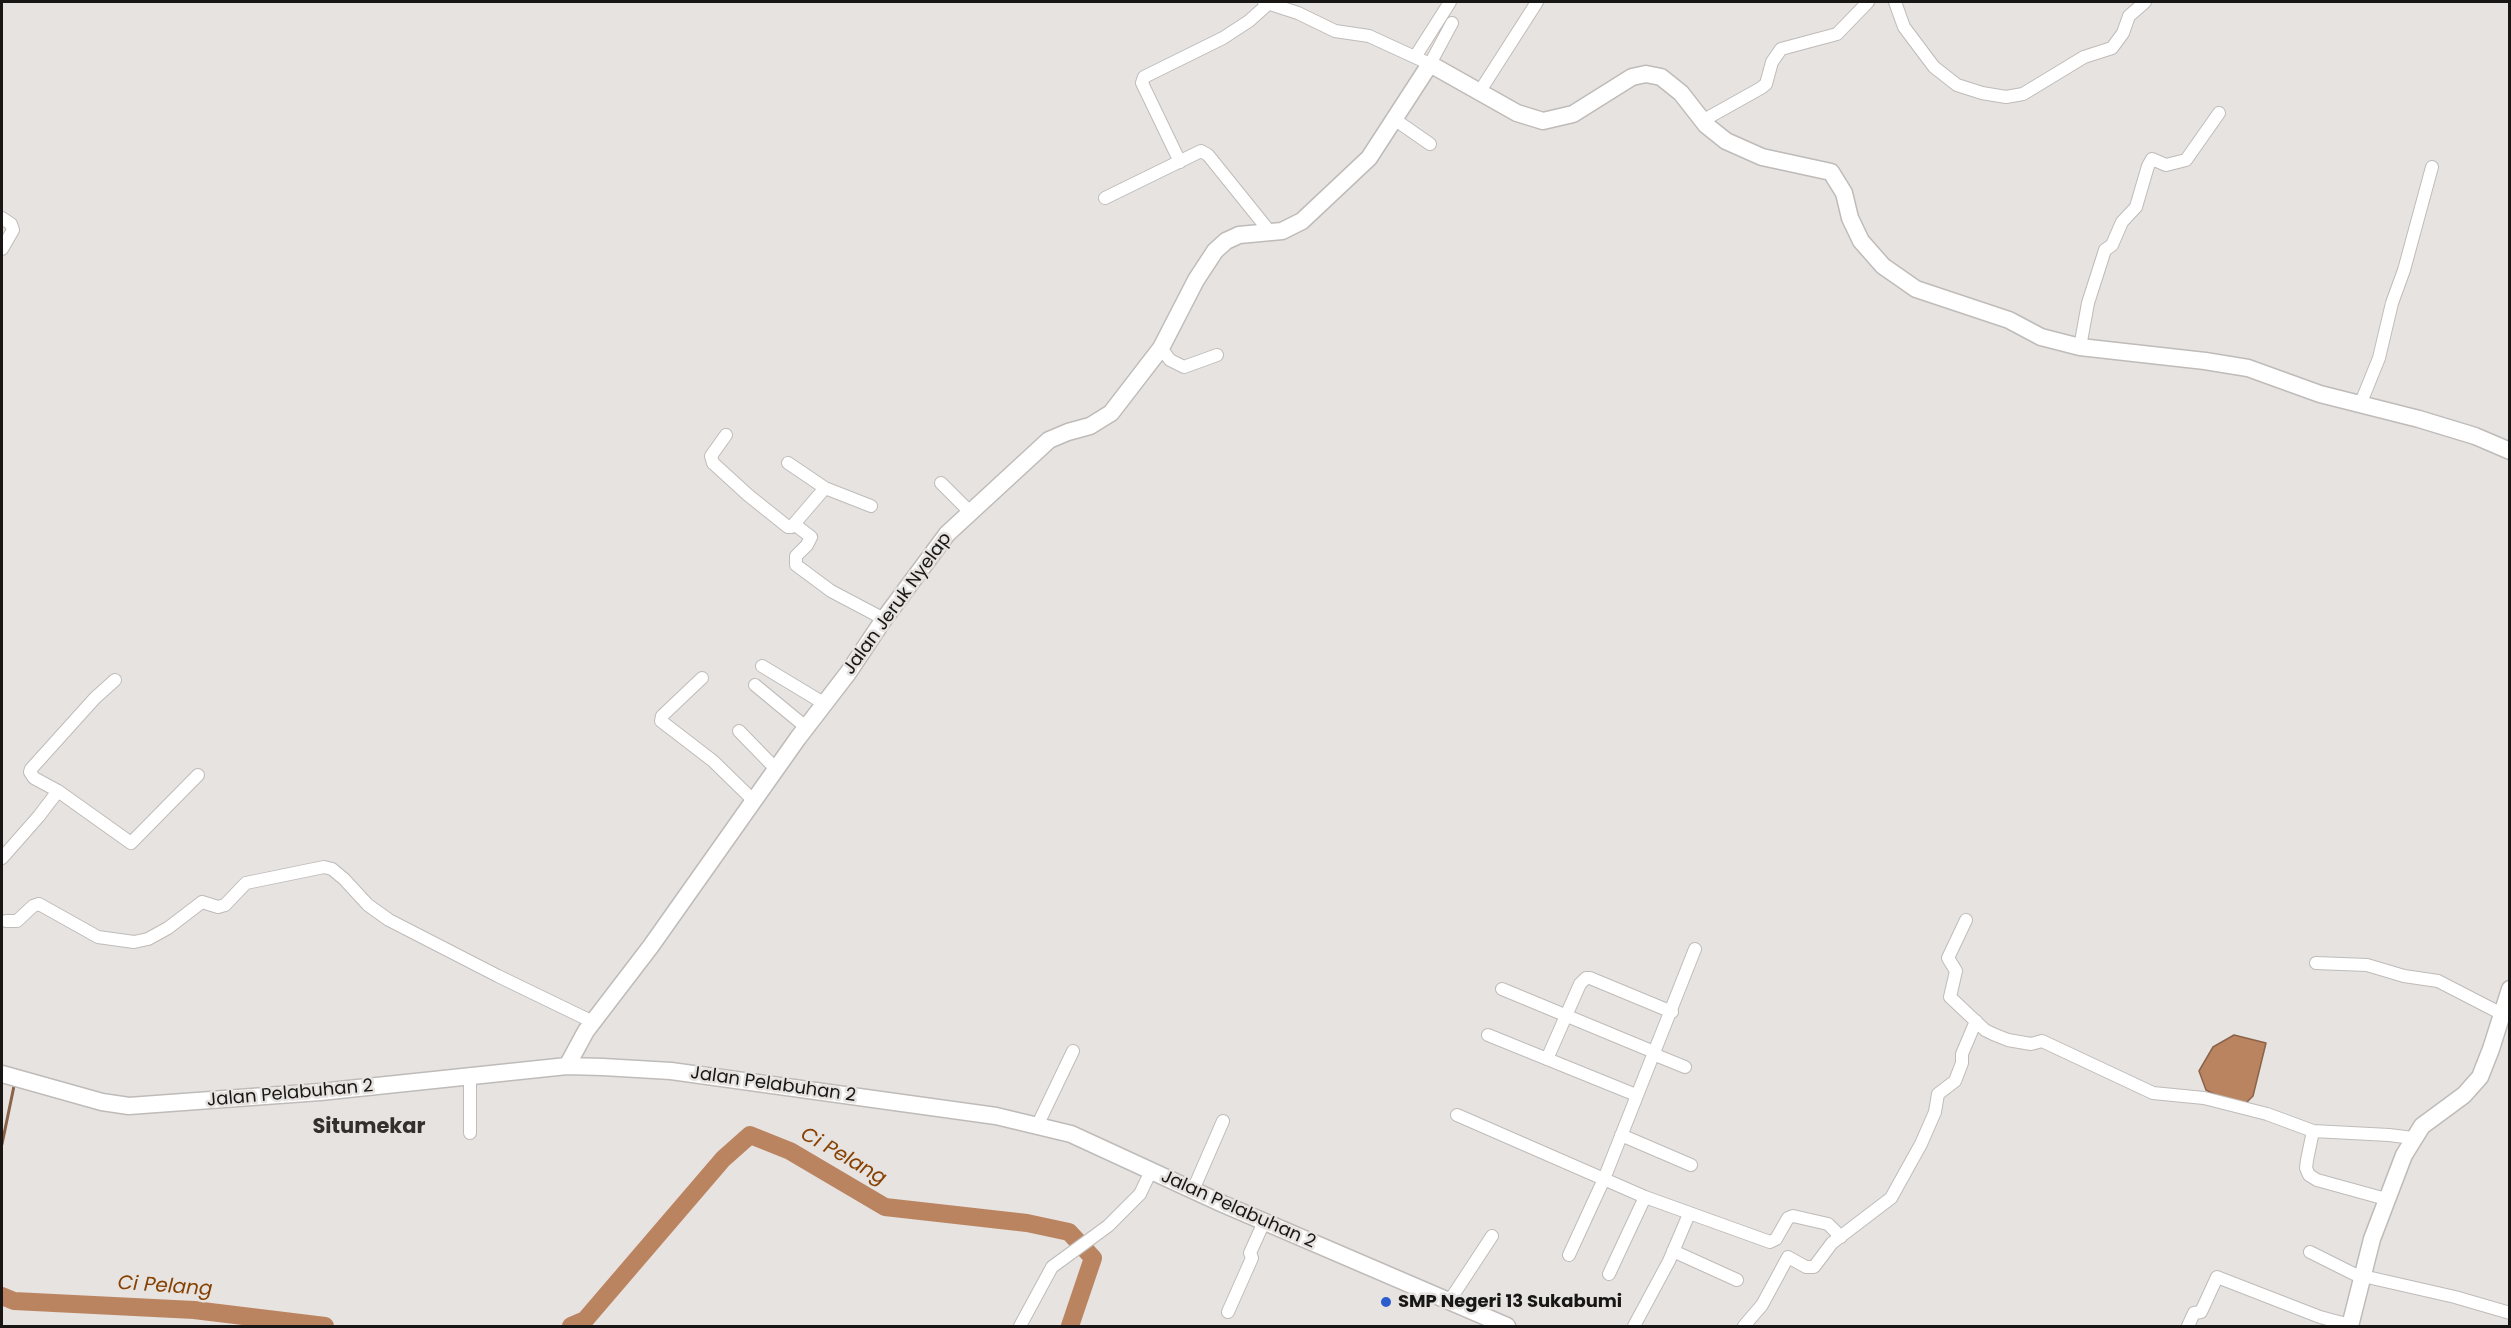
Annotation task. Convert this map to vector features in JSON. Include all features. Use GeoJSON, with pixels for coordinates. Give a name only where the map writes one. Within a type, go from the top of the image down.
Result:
{"type":"FeatureCollection","features":[{"type":"Feature","properties":{"kind":"street"},"geometry":{"type":"LineString","coordinates":[[1423,61],[1450,2]]}},
{"type":"Feature","properties":{"kind":"street"},"geometry":{"type":"LineString","coordinates":[[1480,91],[1537,2]]}},
{"type":"Feature","properties":{"kind":"street"},"geometry":{"type":"LineString","coordinates":[[1702,121],[1766,84],[1772,62],[1781,49],[1837,34],[1868,2]]}},
{"type":"Feature","properties":{"kind":"street"},"geometry":{"type":"LineString","coordinates":[[1895,2],[1905,27],[1934,67],[1957,85],[1982,93],[2006,97],[2024,94],[2084,57],[2112,48],[2123,33],[2129,16],[2145,2]]}},
{"type":"Feature","properties":{"kind":"street"},"geometry":{"type":"LineString","coordinates":[[1180,162],[1142,83],[1144,77],[1223,38],[1249,21],[1266,3],[1298,13],[1335,31],[1369,36],[1423,61],[1526,117],[1550,120],[1574,114],[1622,81],[1637,75],[1653,74],[1672,84],[1702,121],[1726,141],[1777,162],[1831,172],[1844,194],[1850,218],[1862,241],[1883,266],[1903,282],[1929,295],[2009,320],[2041,337],[2080,346],[2248,368],[2360,405],[2419,418],[2475,436],[2510,451]]}},
{"type":"Feature","properties":{"kind":"street"},"geometry":{"type":"LineString","coordinates":[[1423,61],[1452,23]]}},
{"type":"Feature","properties":{"kind":"street","name":"Jalan Jeruk Nyelap"},"geometry":{"type":"LineString","coordinates":[[567,1066],[579,1042],[593,1022],[651,946],[947,534],[1049,440],[1090,426],[1105,417],[1117,405],[1161,348],[1196,280],[1215,251],[1226,241],[1239,236],[1290,229],[1309,215],[1364,163],[1395,118],[1423,61]]}},
{"type":"Feature","properties":{"kind":"street"},"geometry":{"type":"LineString","coordinates":[[2080,346],[2088,303],[2105,249],[2112,245],[2122,222],[2136,207],[2148,165],[2152,159],[2166,165],[2186,160],[2219,113]]}},
{"type":"Feature","properties":{"kind":"street"},"geometry":{"type":"LineString","coordinates":[[1395,118],[1430,144]]}},
{"type":"Feature","properties":{"kind":"street"},"geometry":{"type":"LineString","coordinates":[[1106,198],[1198,152],[1208,155],[1270,232]]}},
{"type":"Feature","properties":{"kind":"street"},"geometry":{"type":"LineString","coordinates":[[2360,405],[2379,358],[2392,303],[2404,270],[2432,166]]}},
{"type":"Feature","properties":{"kind":"street"},"geometry":{"type":"LineString","coordinates":[[2,218],[11,224],[14,230],[2,249]]}},
{"type":"Feature","properties":{"kind":"street"},"geometry":{"type":"LineString","coordinates":[[1161,348],[1170,360],[1184,367],[1217,355]]}},
{"type":"Feature","properties":{"kind":"street"},"geometry":{"type":"LineString","coordinates":[[726,435],[711,456],[713,463],[788,527],[792,527],[825,488]]}},
{"type":"Feature","properties":{"kind":"street"},"geometry":{"type":"LineString","coordinates":[[788,463],[825,488],[871,506]]}},
{"type":"Feature","properties":{"kind":"street"},"geometry":{"type":"LineString","coordinates":[[942,483],[970,512]]}},
{"type":"Feature","properties":{"kind":"street"},"geometry":{"type":"LineString","coordinates":[[794,524],[812,537],[796,556],[796,565],[831,591],[884,619]]}},
{"type":"Feature","properties":{"kind":"street"},"geometry":{"type":"LineString","coordinates":[[762,666],[825,704]]}},
{"type":"Feature","properties":{"kind":"street"},"geometry":{"type":"LineString","coordinates":[[702,678],[662,716],[661,721],[712,761],[754,801]]}},
{"type":"Feature","properties":{"kind":"street"},"geometry":{"type":"LineString","coordinates":[[115,680],[95,698],[31,768],[30,772],[34,778],[131,843],[198,775]]}},
{"type":"Feature","properties":{"kind":"street"},"geometry":{"type":"LineString","coordinates":[[755,685],[807,728]]}},
{"type":"Feature","properties":{"kind":"street"},"geometry":{"type":"LineString","coordinates":[[739,731],[776,769]]}},
{"type":"Feature","properties":{"kind":"street"},"geometry":{"type":"LineString","coordinates":[[2,858],[58,792]]}},
{"type":"Feature","properties":{"kind":"street"},"geometry":{"type":"LineString","coordinates":[[3,920],[17,921],[33,906],[39,904],[98,937],[134,942],[148,939],[168,928],[202,902],[218,907],[225,905],[246,883],[324,867],[338,874],[368,905],[390,920],[593,1022]]}},
{"type":"Feature","properties":{"kind":"street"},"geometry":{"type":"LineString","coordinates":[[1966,920],[1948,958],[1956,971],[1950,997],[1985,1030],[2008,1040],[2031,1044],[2042,1041],[2143,1090],[2165,1096],[2204,1098],[2267,1114],[2313,1131],[2413,1138]]}},
{"type":"Feature","properties":{"kind":"street"},"geometry":{"type":"LineString","coordinates":[[1569,1255],[1604,1179],[1695,949]]}},
{"type":"Feature","properties":{"kind":"street"},"geometry":{"type":"LineString","coordinates":[[2316,963],[2367,964],[2404,976],[2435,980],[2502,1014]]}},
{"type":"Feature","properties":{"kind":"street"},"geometry":{"type":"LineString","coordinates":[[1547,1059],[1582,981],[1588,977],[1672,1012]]}},
{"type":"Feature","properties":{"kind":"street"},"geometry":{"type":"LineString","coordinates":[[1502,989],[1685,1067]]}},
{"type":"Feature","properties":{"kind":"street"},"geometry":{"type":"LineString","coordinates":[[2188,1326],[2194,1313],[2201,1312],[2217,1277],[2320,1317],[2350,1326],[2372,1239],[2386,1199],[2413,1138],[2429,1120],[2464,1095],[2480,1077],[2510,989]]}},
{"type":"Feature","properties":{"kind":"street"},"geometry":{"type":"LineString","coordinates":[[1744,1326],[1762,1305],[1788,1257],[1806,1267],[1814,1267],[1826,1250],[1891,1198],[1921,1144],[1935,1112],[1938,1094],[1955,1081],[1962,1063],[1962,1054],[1976,1021]]}},
{"type":"Feature","properties":{"kind":"street"},"geometry":{"type":"LineString","coordinates":[[1488,1035],[1636,1095]]}},
{"type":"Feature","properties":{"kind":"street"},"geometry":{"type":"LineString","coordinates":[[1038,1124],[1073,1051]]}},
{"type":"Feature","properties":{"kind":"street","name":"Jalan Pelabuhan 2"},"geometry":{"type":"LineString","coordinates":[[2,1074],[102,1102],[129,1106],[274,1096],[567,1066],[671,1071],[996,1116],[1038,1124],[1071,1134],[1264,1222],[1448,1303],[1507,1326]]}},
{"type":"Feature","properties":{"kind":"street"},"geometry":{"type":"LineString","coordinates":[[470,1077],[470,1133]]}},
{"type":"Feature","properties":{"kind":"street"},"geometry":{"type":"LineString","coordinates":[[1457,1115],[1645,1197],[1770,1242],[1776,1239],[1788,1218],[1793,1216],[1828,1224],[1841,1237]]}},
{"type":"Feature","properties":{"kind":"street"},"geometry":{"type":"LineString","coordinates":[[1193,1190],[1223,1121]]}},
{"type":"Feature","properties":{"kind":"street"},"geometry":{"type":"LineString","coordinates":[[2313,1131],[2306,1168],[2309,1175],[2317,1180],[2386,1199]]}},
{"type":"Feature","properties":{"kind":"street"},"geometry":{"type":"LineString","coordinates":[[1621,1135],[1691,1165]]}},
{"type":"Feature","properties":{"kind":"street"},"geometry":{"type":"LineString","coordinates":[[1020,1326],[1049,1270],[1108,1226],[1140,1194],[1151,1171]]}},
{"type":"Feature","properties":{"kind":"street"},"geometry":{"type":"LineString","coordinates":[[1609,1274],[1645,1197]]}},
{"type":"Feature","properties":{"kind":"street"},"geometry":{"type":"LineString","coordinates":[[1634,1326],[1673,1251],[1689,1214]]}},
{"type":"Feature","properties":{"kind":"street"},"geometry":{"type":"LineString","coordinates":[[1228,1312],[1252,1258],[1250,1253],[1264,1222]]}},
{"type":"Feature","properties":{"kind":"street"},"geometry":{"type":"LineString","coordinates":[[1448,1303],[1492,1236]]}},
{"type":"Feature","properties":{"kind":"street"},"geometry":{"type":"LineString","coordinates":[[1673,1251],[1737,1280]]}},
{"type":"Feature","properties":{"kind":"street"},"geometry":{"type":"LineString","coordinates":[[2310,1252],[2364,1277],[2510,1313]]}},
{"type":"Feature","properties":{"kind":"shaded area"},"geometry":{"type":"Polygon","coordinates":[[[2234,1035],[2266,1043],[2253,1096],[2246,1103],[2237,1106],[2206,1090],[2199,1071],[2213,1047],[2234,1035]]]}},
{"type":"Feature","properties":{"kind":"waterway"},"geometry":{"type":"LineString","coordinates":[[2,1144],[14,1086]]}},
{"type":"Feature","properties":{"kind":"waterway","name":"Ci Pelang"},"geometry":{"type":"LineString","coordinates":[[571,1326],[585,1320],[723,1159],[750,1135],[790,1151],[885,1207],[1027,1223],[1069,1232],[1093,1258],[1070,1326]]}},
{"type":"Feature","properties":{"kind":"waterway","name":"Ci Pelang"},"geometry":{"type":"LineString","coordinates":[[2,1296],[14,1301],[194,1310],[325,1326]]}},
{"type":"Feature","properties":{"kind":"place","name":"SMP Negeri 13 Sukabumi"},"geometry":{"type":"Point","coordinates":[1386,1302]}},
{"type":"Feature","properties":{"kind":"district","name":"Situmekar"},"geometry":{"type":"Point","coordinates":[369,1128]}}]}
